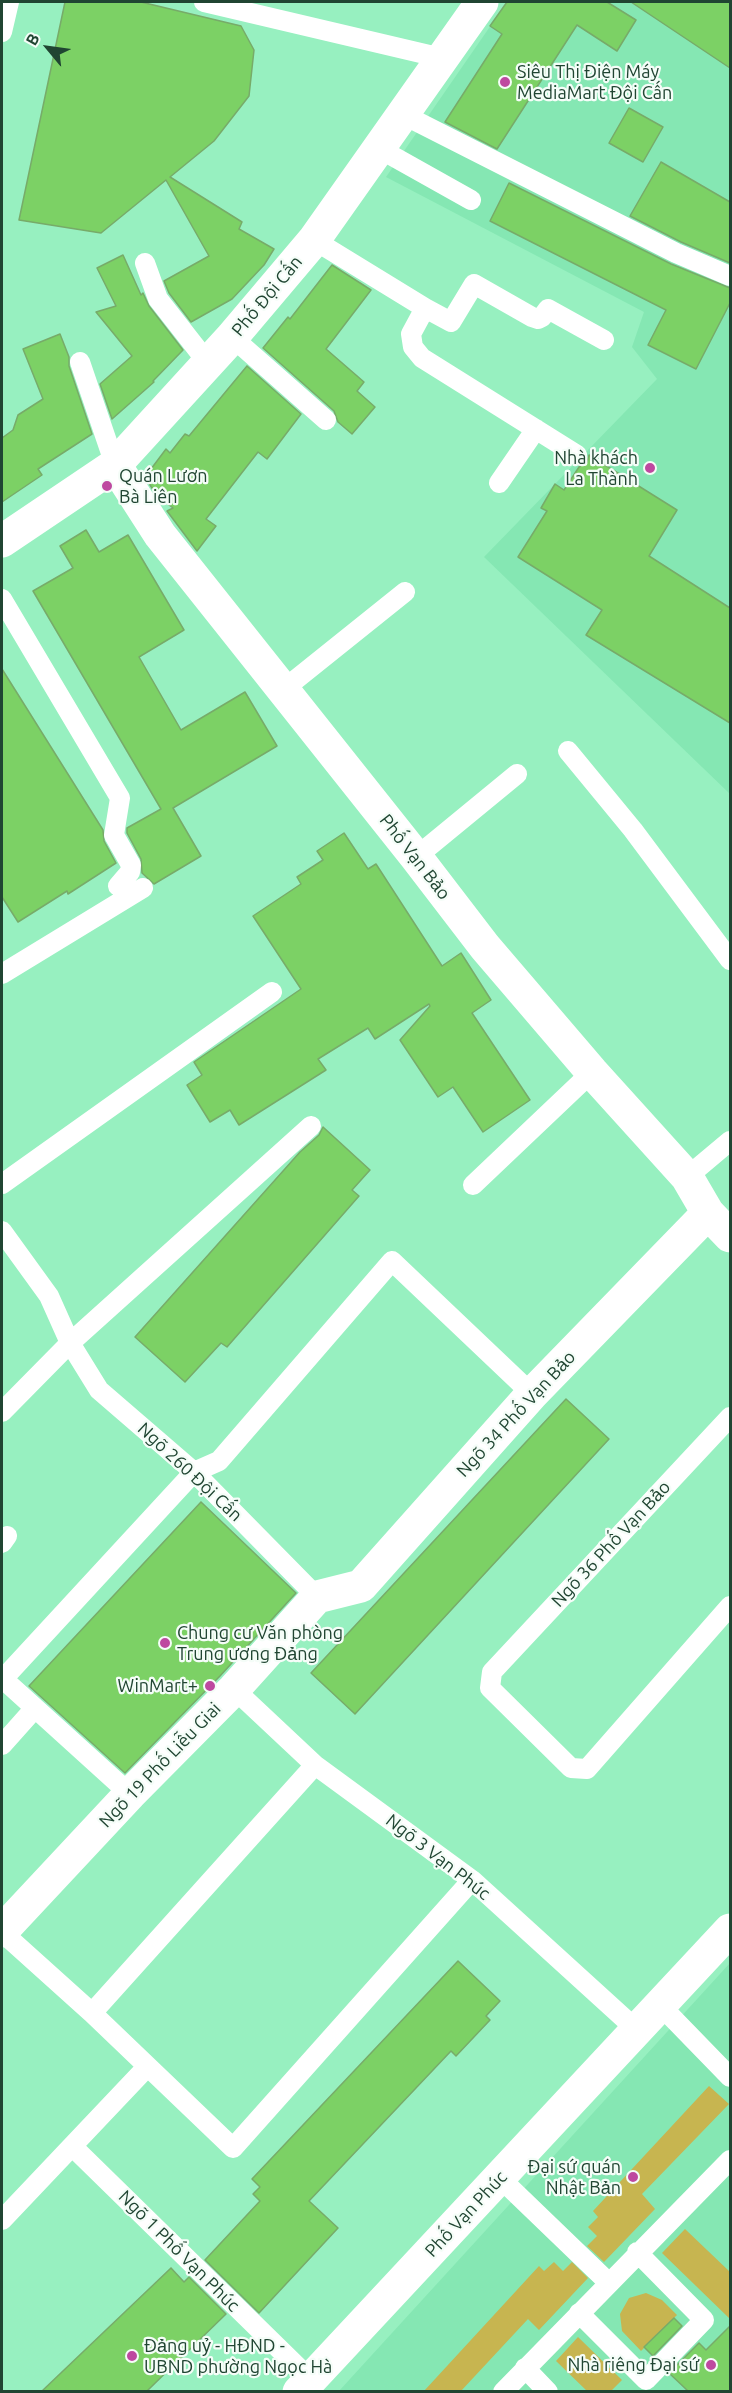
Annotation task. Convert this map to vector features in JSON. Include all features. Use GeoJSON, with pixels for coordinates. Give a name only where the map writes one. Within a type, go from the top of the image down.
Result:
{"type":"FeatureCollection","features":[{"type":"Feature","properties":{"kind":"street","name":"Phố Đội Cấn"},"geometry":{"type":"LineString","coordinates":[[3,538],[115,465],[232,337],[314,240],[482,2]]}},
{"type":"Feature","properties":{"kind":"street","name":"Phố Vạn Bảo"},"geometry":{"type":"LineString","coordinates":[[115,465],[160,535],[284,689],[485,947],[592,1072],[687,1177],[708,1213],[730,1236]]}},
{"type":"Feature","properties":{"kind":"street","name":"Ngõ 34 Phố Vạn Bảo"},"geometry":{"type":"LineString","coordinates":[[317,1597],[362,1586],[532,1394],[708,1213]]}},
{"type":"Feature","properties":{"kind":"street","name":"Ngõ 19 Phố Liễu Giai"},"geometry":{"type":"LineString","coordinates":[[2,1931],[130,1794],[234,1689],[317,1597]]}},
{"type":"Feature","properties":{"kind":"street","name":"Phố Vạn Phúc"},"geometry":{"type":"LineString","coordinates":[[305,2386],[730,1930]]}},
{"type":"Feature","properties":{"kind":"lane"},"geometry":{"type":"LineString","coordinates":[[2,32],[9,2]]}},
{"type":"Feature","properties":{"kind":"lane"},"geometry":{"type":"LineString","coordinates":[[204,2],[442,58]]}},
{"type":"Feature","properties":{"kind":"lane"},"geometry":{"type":"LineString","coordinates":[[404,115],[676,253],[730,276]]}},
{"type":"Feature","properties":{"kind":"lane"},"geometry":{"type":"LineString","coordinates":[[380,149],[471,200]]}},
{"type":"Feature","properties":{"kind":"lane"},"geometry":{"type":"LineString","coordinates":[[314,240],[424,308],[451,322],[474,284],[532,317],[538,319],[548,309],[604,340]]}},
{"type":"Feature","properties":{"kind":"lane"},"geometry":{"type":"LineString","coordinates":[[146,263],[158,299],[208,363]]}},
{"type":"Feature","properties":{"kind":"lane"},"geometry":{"type":"LineString","coordinates":[[424,308],[411,334],[413,347],[422,358],[577,455]]}},
{"type":"Feature","properties":{"kind":"lane"},"geometry":{"type":"LineString","coordinates":[[232,337],[326,420]]}},
{"type":"Feature","properties":{"kind":"lane"},"geometry":{"type":"LineString","coordinates":[[80,362],[115,465]]}},
{"type":"Feature","properties":{"kind":"lane"},"geometry":{"type":"LineString","coordinates":[[499,483],[536,429]]}},
{"type":"Feature","properties":{"kind":"lane"},"geometry":{"type":"LineString","coordinates":[[284,689],[405,592]]}},
{"type":"Feature","properties":{"kind":"lane"},"geometry":{"type":"LineString","coordinates":[[2,599],[120,798],[114,835],[131,866],[130,872],[118,886]]}},
{"type":"Feature","properties":{"kind":"lane"},"geometry":{"type":"LineString","coordinates":[[568,751],[633,830],[730,960]]}},
{"type":"Feature","properties":{"kind":"lane"},"geometry":{"type":"LineString","coordinates":[[416,857],[517,774]]}},
{"type":"Feature","properties":{"kind":"lane"},"geometry":{"type":"LineString","coordinates":[[2,974],[143,888]]}},
{"type":"Feature","properties":{"kind":"lane"},"geometry":{"type":"LineString","coordinates":[[2,1184],[272,992]]}},
{"type":"Feature","properties":{"kind":"lane"},"geometry":{"type":"LineString","coordinates":[[473,1185],[592,1072]]}},
{"type":"Feature","properties":{"kind":"lane"},"geometry":{"type":"LineString","coordinates":[[2,1412],[70,1343],[311,1126]]}},
{"type":"Feature","properties":{"kind":"lane"},"geometry":{"type":"LineString","coordinates":[[687,1177],[730,1141]]}},
{"type":"Feature","properties":{"kind":"lane","name":"Ngõ 260 Đội Cấn"},"geometry":{"type":"LineString","coordinates":[[2,1231],[49,1296],[70,1343],[99,1390],[194,1472],[317,1597]]}},
{"type":"Feature","properties":{"kind":"lane"},"geometry":{"type":"LineString","coordinates":[[130,1794],[3,1679],[194,1472],[219,1461],[392,1261],[532,1394]]}},
{"type":"Feature","properties":{"kind":"lane","name":"Ngõ 36 Phố Vạn Bảo"},"geometry":{"type":"LineString","coordinates":[[730,1417],[492,1672],[490,1688],[571,1768],[587,1769],[730,1606]]}},
{"type":"Feature","properties":{"kind":"lane","name":"Ngõ 3 Vạn Phúc"},"geometry":{"type":"LineString","coordinates":[[234,1689],[315,1765],[472,1880],[638,2031]]}},
{"type":"Feature","properties":{"kind":"lane"},"geometry":{"type":"LineString","coordinates":[[2,1745],[34,1708]]}},
{"type":"Feature","properties":{"kind":"lane"},"geometry":{"type":"LineString","coordinates":[[92,2013],[315,1765]]}},
{"type":"Feature","properties":{"kind":"lane"},"geometry":{"type":"LineString","coordinates":[[2,1931],[92,2013],[233,2148],[472,1880]]}},
{"type":"Feature","properties":{"kind":"lane"},"geometry":{"type":"LineString","coordinates":[[661,2006],[730,2077]]}},
{"type":"Feature","properties":{"kind":"lane"},"geometry":{"type":"LineString","coordinates":[[2,2220],[147,2067]]}},
{"type":"Feature","properties":{"kind":"lane","name":"Ngõ 1 Phố Vạn Phúc"},"geometry":{"type":"LineString","coordinates":[[73,2147],[305,2386]]}},
{"type":"Feature","properties":{"kind":"lane"},"geometry":{"type":"LineString","coordinates":[[503,2391],[730,2160]]}},
{"type":"Feature","properties":{"kind":"lane"},"geometry":{"type":"LineString","coordinates":[[500,2178],[609,2283]]}},
{"type":"Feature","properties":{"kind":"lane"},"geometry":{"type":"LineString","coordinates":[[579,2313],[646,2380],[705,2320],[638,2252]]}},
{"type":"Feature","properties":{"kind":"lane"},"geometry":{"type":"LineString","coordinates":[[525,2368],[548,2391]]}},
{"type":"Feature","properties":{"kind":"shaded area","name":"Nhà khách La Thành"},"geometry":{"type":"Polygon","coordinates":[[[507,2],[730,2],[730,794],[484,557],[657,379],[632,347],[644,312],[386,177],[507,2]]]}},
{"type":"Feature","properties":{"kind":"shaded area","name":"Đại sứ quán Nhật Bản"},"geometry":{"type":"Polygon","coordinates":[[[730,1963],[730,2391],[339,2391],[730,1963]]]}},
{"type":"Feature","properties":{"kind":"shaded area"},"geometry":{"type":"Polygon","coordinates":[[[709,2086],[729,2104],[642,2194],[655,2209],[604,2262],[587,2246],[597,2236],[588,2227],[598,2217],[593,2211],[709,2086]]]}},
{"type":"Feature","properties":{"kind":"shaded area"},"geometry":{"type":"Polygon","coordinates":[[[685,2229],[730,2270],[730,2319],[662,2253],[685,2229]]]}},
{"type":"Feature","properties":{"kind":"shaded area"},"geometry":{"type":"Polygon","coordinates":[[[554,2262],[563,2271],[572,2262],[588,2278],[539,2330],[528,2319],[461,2391],[424,2391],[539,2266],[544,2271],[554,2262]]]}},
{"type":"Feature","properties":{"kind":"shaded area"},"geometry":{"type":"Polygon","coordinates":[[[646,2293],[662,2300],[677,2315],[641,2351],[622,2331],[620,2314],[629,2298],[646,2293]]]}},
{"type":"Feature","properties":{"kind":"shaded area"},"geometry":{"type":"Polygon","coordinates":[[[578,2337],[622,2380],[611,2391],[587,2391],[556,2361],[578,2337]]]}},
{"type":"Feature","properties":{"kind":"building"},"geometry":{"type":"Polygon","coordinates":[[[65,2],[141,2],[241,26],[254,50],[249,96],[214,141],[170,177],[242,222],[239,229],[274,249],[264,265],[232,299],[191,322],[169,293],[164,281],[209,256],[166,180],[101,233],[19,220],[65,2]]]}},
{"type":"Feature","properties":{"kind":"building","name":"Siêu Thị Điện Máy MediaMart Đội Cấn"},"geometry":{"type":"Polygon","coordinates":[[[507,2],[607,2],[636,20],[617,51],[577,25],[497,149],[445,122],[502,34],[490,26],[507,2]]]}},
{"type":"Feature","properties":{"kind":"building"},"geometry":{"type":"Polygon","coordinates":[[[631,2],[730,2],[730,68],[631,2]]]}},
{"type":"Feature","properties":{"kind":"building"},"geometry":{"type":"Polygon","coordinates":[[[629,108],[663,127],[643,162],[609,143],[629,108]]]}},
{"type":"Feature","properties":{"kind":"building"},"geometry":{"type":"Polygon","coordinates":[[[661,162],[730,202],[730,263],[681,242],[630,216],[661,162]]]}},
{"type":"Feature","properties":{"kind":"building"},"geometry":{"type":"Polygon","coordinates":[[[509,183],[671,264],[730,288],[730,303],[696,369],[648,345],[666,310],[490,221],[509,183]]]}},
{"type":"Feature","properties":{"kind":"building"},"geometry":{"type":"Polygon","coordinates":[[[123,255],[141,295],[143,293],[149,306],[183,350],[154,382],[112,419],[100,384],[132,356],[96,312],[116,306],[97,268],[123,255]]]}},
{"type":"Feature","properties":{"kind":"building"},"geometry":{"type":"Polygon","coordinates":[[[332,265],[371,290],[326,349],[364,382],[357,391],[375,407],[352,434],[338,422],[334,411],[263,348],[288,317],[290,319],[332,265]]]}},
{"type":"Feature","properties":{"kind":"building"},"geometry":{"type":"Polygon","coordinates":[[[60,334],[92,434],[38,469],[42,475],[2,502],[2,438],[13,430],[18,415],[43,399],[23,349],[60,334]]]}},
{"type":"Feature","properties":{"kind":"building"},"geometry":{"type":"Polygon","coordinates":[[[247,366],[301,414],[267,459],[258,452],[206,519],[216,526],[197,551],[167,511],[173,508],[157,496],[145,477],[166,449],[170,453],[185,434],[189,436],[247,366]]]}},
{"type":"Feature","properties":{"kind":"building"},"geometry":{"type":"Polygon","coordinates":[[[589,455],[677,510],[649,556],[730,608],[730,723],[586,635],[602,610],[518,557],[547,511],[541,508],[555,484],[564,490],[579,467],[587,462],[589,455]]]}},
{"type":"Feature","properties":{"kind":"building"},"geometry":{"type":"Polygon","coordinates":[[[86,530],[99,552],[128,535],[184,630],[139,657],[181,730],[245,692],[277,746],[173,808],[201,856],[154,884],[142,873],[141,859],[127,833],[127,828],[161,809],[33,591],[73,568],[60,546],[86,530]]]}},
{"type":"Feature","properties":{"kind":"building"},"geometry":{"type":"Polygon","coordinates":[[[2,669],[103,830],[104,841],[116,863],[68,894],[67,891],[18,922],[2,897],[2,669]]]}},
{"type":"Feature","properties":{"kind":"building"},"geometry":{"type":"Polygon","coordinates":[[[344,833],[368,869],[376,864],[442,966],[461,953],[491,1000],[472,1013],[530,1100],[483,1132],[453,1087],[438,1097],[400,1040],[430,1006],[429,1004],[375,1039],[368,1028],[318,1059],[326,1070],[239,1125],[230,1110],[210,1122],[187,1085],[202,1075],[194,1062],[301,989],[253,916],[301,884],[297,877],[323,860],[317,851],[344,833]]]}},
{"type":"Feature","properties":{"kind":"building"},"geometry":{"type":"Polygon","coordinates":[[[323,1127],[370,1170],[352,1190],[359,1196],[227,1347],[221,1343],[185,1382],[135,1337],[300,1152],[319,1135],[323,1127]]]}},
{"type":"Feature","properties":{"kind":"building"},"geometry":{"type":"Polygon","coordinates":[[[566,1399],[609,1439],[355,1714],[311,1673],[566,1399]]]}},
{"type":"Feature","properties":{"kind":"building","name":"Chung cư Văn phòng Trung ương Đảng"},"geometry":{"type":"Polygon","coordinates":[[[201,1502],[296,1593],[220,1676],[125,1773],[29,1686],[201,1502]]]}},
{"type":"Feature","properties":{"kind":"building"},"geometry":{"type":"Polygon","coordinates":[[[458,1961],[500,2001],[486,2016],[490,2020],[456,2056],[451,2051],[309,2201],[338,2228],[259,2313],[205,2260],[260,2201],[253,2194],[260,2187],[252,2179],[458,1961]]]}},
{"type":"Feature","properties":{"kind":"building","name":"Đảng uỷ - HĐND - UBND phường Ngọc Hà"},"geometry":{"type":"Polygon","coordinates":[[[171,2268],[184,2282],[189,2277],[226,2314],[147,2391],[42,2391],[171,2268]]]}},
{"type":"Feature","properties":{"kind":"building"},"geometry":{"type":"Polygon","coordinates":[[[674,2318],[682,2326],[653,2356],[644,2347],[674,2318]]]}},
{"type":"Feature","properties":{"kind":"building","name":"Nhà riêng Đại sứ"},"geometry":{"type":"Polygon","coordinates":[[[730,2326],[730,2391],[688,2391],[669,2373],[699,2343],[706,2350],[730,2326]]]}},
{"type":"Feature","properties":{"kind":"place","name":"Siêu Thị Điện Máy MediaMart Đội Cấn"},"geometry":{"type":"Point","coordinates":[505,82]}},
{"type":"Feature","properties":{"kind":"place","name":"Nhà khách La Thành"},"geometry":{"type":"Point","coordinates":[650,468]}},
{"type":"Feature","properties":{"kind":"place","name":"Quán Lươn Bà Liên"},"geometry":{"type":"Point","coordinates":[107,486]}},
{"type":"Feature","properties":{"kind":"place","name":"Chung cư Văn phòng Trung ương Đảng"},"geometry":{"type":"Point","coordinates":[165,1643]}},
{"type":"Feature","properties":{"kind":"place","name":"WinMart+"},"geometry":{"type":"Point","coordinates":[210,1686]}},
{"type":"Feature","properties":{"kind":"place","name":"Đại sứ quán Nhật Bản"},"geometry":{"type":"Point","coordinates":[633,2177]}},
{"type":"Feature","properties":{"kind":"place","name":"Đảng uỷ - HĐND - UBND phường Ngọc Hà"},"geometry":{"type":"Point","coordinates":[132,2356]}},
{"type":"Feature","properties":{"kind":"place","name":"Nhà riêng Đại sứ"},"geometry":{"type":"Point","coordinates":[711,2365]}}]}
